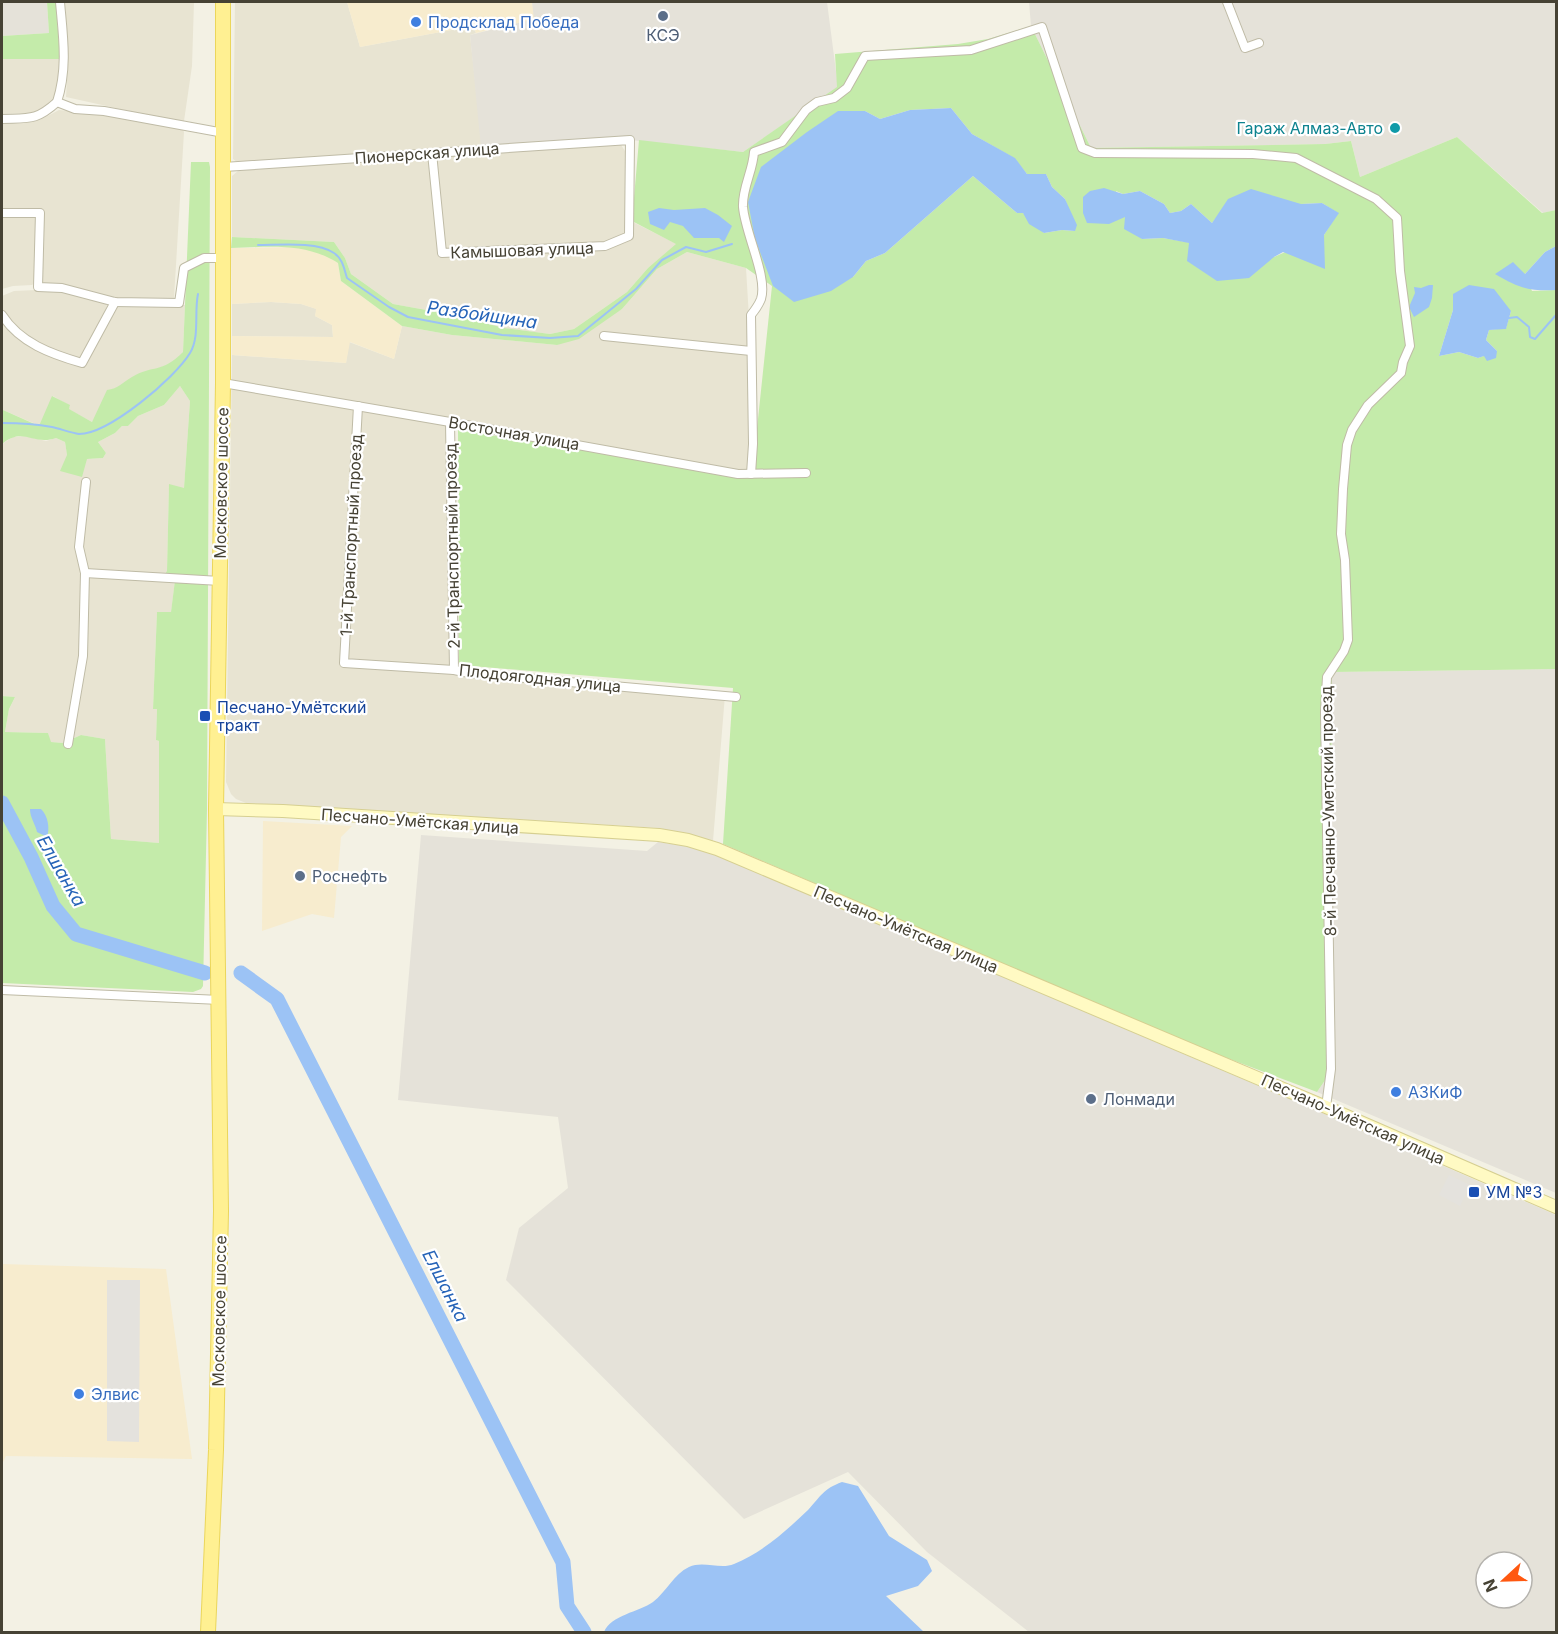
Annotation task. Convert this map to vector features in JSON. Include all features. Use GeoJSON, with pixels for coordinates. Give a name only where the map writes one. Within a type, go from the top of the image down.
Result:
{"type":"FeatureCollection","features":[{"type":"Feature","properties":{"kind":"main road","name":"Московское шоссе"},"geometry":{"type":"LineString","coordinates":[[208,1632],[216,1450],[220,1221],[220,995],[216,810],[223,383],[223,2]]}},
{"type":"Feature","properties":{"kind":"main road","name":"Песчано-Умётская улица"},"geometry":{"type":"LineString","coordinates":[[216,810],[290,812],[659,835],[688,840],[726,852],[1557,1207]]}},
{"type":"Feature","properties":{"kind":"street"},"geometry":{"type":"LineString","coordinates":[[2,119],[36,117],[44,114],[57,102],[63,83],[65,60],[60,2]]}},
{"type":"Feature","properties":{"kind":"street"},"geometry":{"type":"LineString","coordinates":[[1227,2],[1245,48],[1259,43]]}},
{"type":"Feature","properties":{"kind":"street","name":"8-й Песчанно-Уметский проезд"},"geometry":{"type":"LineString","coordinates":[[751,351],[752,315],[761,299],[763,281],[752,248],[743,207],[746,181],[754,152],[782,142],[806,110],[817,102],[834,98],[847,88],[865,56],[970,50],[1042,27],[1082,148],[1095,153],[1253,154],[1296,159],[1376,199],[1397,218],[1401,282],[1410,346],[1401,374],[1368,405],[1352,430],[1347,445],[1341,534],[1345,560],[1348,640],[1344,651],[1327,677],[1325,712],[1331,1069],[1326,1107]]}},
{"type":"Feature","properties":{"kind":"street"},"geometry":{"type":"LineString","coordinates":[[57,102],[75,109],[104,111],[224,134]]}},
{"type":"Feature","properties":{"kind":"street","name":"Пионерская улица"},"geometry":{"type":"LineString","coordinates":[[224,167],[630,140],[629,236]]}},
{"type":"Feature","properties":{"kind":"street","name":"Камышовая улица"},"geometry":{"type":"LineString","coordinates":[[432,153],[442,253],[605,246],[629,236]]}},
{"type":"Feature","properties":{"kind":"street"},"geometry":{"type":"LineString","coordinates":[[2,213],[40,213],[38,287],[62,288],[116,302],[178,303],[184,268],[204,258],[223,258]]}},
{"type":"Feature","properties":{"kind":"street"},"geometry":{"type":"LineString","coordinates":[[2,315],[21,337],[39,348],[82,363],[116,302]]}},
{"type":"Feature","properties":{"kind":"street"},"geometry":{"type":"LineString","coordinates":[[604,336],[751,351],[752,474]]}},
{"type":"Feature","properties":{"kind":"street","name":"Восточная улица"},"geometry":{"type":"LineString","coordinates":[[223,383],[738,474],[806,473]]}},
{"type":"Feature","properties":{"kind":"street","name":"1-й Транспортный проезд"},"geometry":{"type":"LineString","coordinates":[[344,663],[358,406]]}},
{"type":"Feature","properties":{"kind":"street","name":"2-й Транспортный проезд"},"geometry":{"type":"LineString","coordinates":[[450,422],[454,670]]}},
{"type":"Feature","properties":{"kind":"street"},"geometry":{"type":"LineString","coordinates":[[68,744],[83,656],[85,573],[79,547],[86,482]]}},
{"type":"Feature","properties":{"kind":"street"},"geometry":{"type":"LineString","coordinates":[[85,573],[220,581]]}},
{"type":"Feature","properties":{"kind":"street","name":"Плодоягодная улица"},"geometry":{"type":"LineString","coordinates":[[344,663],[454,670],[736,697]]}},
{"type":"Feature","properties":{"kind":"street"},"geometry":{"type":"LineString","coordinates":[[2,990],[220,995]]}},
{"type":"Feature","properties":{"kind":"shaded area"},"geometry":{"type":"Polygon","coordinates":[[[2,2],[47,2],[49,33],[2,36],[2,2]]]}},
{"type":"Feature","properties":{"kind":"shaded area"},"geometry":{"type":"Polygon","coordinates":[[[65,2],[194,2],[192,66],[184,121],[179,122],[66,97],[68,61],[65,2]]]}},
{"type":"Feature","properties":{"kind":"shaded area"},"geometry":{"type":"Polygon","coordinates":[[[235,2],[347,2],[360,47],[473,26],[476,33],[470,35],[482,145],[237,162],[233,159],[235,2]]]}},
{"type":"Feature","properties":{"kind":"shaded area"},"geometry":{"type":"Polygon","coordinates":[[[347,2],[532,2],[535,19],[476,33],[473,26],[360,47],[347,2]]]}},
{"type":"Feature","properties":{"kind":"shaded area"},"geometry":{"type":"Polygon","coordinates":[[[532,2],[827,2],[838,87],[743,152],[630,140],[481,148],[470,35],[534,19],[532,2]]]}},
{"type":"Feature","properties":{"kind":"shaded area"},"geometry":{"type":"Polygon","coordinates":[[[1029,2],[1556,2],[1556,210],[1543,213],[1457,137],[1360,177],[1351,141],[1325,144],[1091,148],[1031,26],[1029,2]]]}},
{"type":"Feature","properties":{"kind":"shaded area"},"geometry":{"type":"Polygon","coordinates":[[[2,59],[60,59],[60,82],[50,104],[36,113],[2,114],[2,59]]]}},
{"type":"Feature","properties":{"kind":"shaded area"},"geometry":{"type":"Polygon","coordinates":[[[59,110],[107,115],[182,128],[184,132],[174,298],[120,299],[41,285],[40,210],[2,208],[2,122],[40,120],[59,110]]]}},
{"type":"Feature","properties":{"kind":"shaded area"},"geometry":{"type":"Polygon","coordinates":[[[621,145],[625,151],[625,218],[677,244],[648,268],[627,292],[574,329],[550,334],[503,328],[454,315],[393,304],[351,274],[345,258],[334,242],[232,237],[232,176],[238,171],[483,152],[621,145]]]}},
{"type":"Feature","properties":{"kind":"shaded area"},"geometry":{"type":"Polygon","coordinates":[[[2,216],[35,217],[37,219],[35,282],[32,285],[2,289],[2,216]]]}},
{"type":"Feature","properties":{"kind":"shaded area"},"geometry":{"type":"Polygon","coordinates":[[[298,247],[326,255],[338,263],[341,281],[402,326],[394,359],[350,342],[346,363],[232,355],[232,336],[333,337],[332,325],[315,316],[316,309],[301,304],[271,302],[232,304],[231,248],[298,247]]]}},
{"type":"Feature","properties":{"kind":"shaded area"},"geometry":{"type":"Polygon","coordinates":[[[687,252],[746,268],[751,351],[752,476],[451,422],[455,670],[725,695],[713,841],[659,828],[246,803],[236,799],[226,782],[232,355],[346,363],[349,342],[394,359],[402,326],[452,335],[557,345],[622,309],[657,269],[687,252]]]}},
{"type":"Feature","properties":{"kind":"shaded area"},"geometry":{"type":"Polygon","coordinates":[[[61,290],[106,303],[107,306],[82,358],[73,358],[23,335],[6,318],[2,310],[2,296],[14,291],[61,290]]]}},
{"type":"Feature","properties":{"kind":"shaded area"},"geometry":{"type":"Polygon","coordinates":[[[271,302],[301,304],[317,309],[315,316],[332,325],[333,337],[232,336],[232,304],[271,302]]]}},
{"type":"Feature","properties":{"kind":"shaded area"},"geometry":{"type":"Polygon","coordinates":[[[130,303],[185,305],[183,352],[173,363],[133,377],[111,390],[92,422],[68,409],[70,406],[53,396],[40,426],[3,410],[2,414],[2,318],[19,339],[82,367],[86,365],[104,324],[113,311],[118,306],[130,303]]]}},
{"type":"Feature","properties":{"kind":"shaded area"},"geometry":{"type":"Polygon","coordinates":[[[180,386],[190,401],[184,489],[169,485],[167,571],[175,580],[171,613],[157,612],[153,709],[157,709],[156,740],[159,741],[159,843],[111,839],[105,739],[81,735],[63,743],[50,742],[48,733],[5,732],[9,709],[15,697],[2,696],[2,444],[13,437],[26,436],[46,441],[56,438],[65,442],[67,455],[87,459],[103,458],[106,453],[98,442],[115,433],[122,426],[128,426],[138,416],[164,405],[180,386]]]}},
{"type":"Feature","properties":{"kind":"shaded area"},"geometry":{"type":"Polygon","coordinates":[[[1556,669],[1556,1193],[1317,1092],[1334,1067],[1331,839],[1332,672],[1556,669]]]}},
{"type":"Feature","properties":{"kind":"shaded area","name":"Роснефть"},"geometry":{"type":"Polygon","coordinates":[[[263,821],[352,826],[341,837],[334,918],[312,914],[262,931],[263,821]]]}},
{"type":"Feature","properties":{"kind":"shaded area"},"geometry":{"type":"Polygon","coordinates":[[[421,835],[647,851],[658,842],[709,852],[1311,1108],[1556,1215],[1556,1632],[1029,1632],[927,1552],[848,1472],[744,1519],[506,1280],[519,1228],[568,1188],[558,1117],[398,1100],[421,835]]]}},
{"type":"Feature","properties":{"kind":"shaded area"},"geometry":{"type":"Polygon","coordinates":[[[1449,1175],[1470,1185],[1460,1206],[1439,1195],[1449,1175]]]}},
{"type":"Feature","properties":{"kind":"shaded area"},"geometry":{"type":"Polygon","coordinates":[[[2,1264],[166,1269],[192,1459],[6,1456],[2,1464],[2,1264]]]}},
{"type":"Feature","properties":{"kind":"shaded area"},"geometry":{"type":"Polygon","coordinates":[[[107,1280],[140,1280],[139,1442],[107,1441],[107,1280]]]}},
{"type":"Feature","properties":{"kind":"green space"},"geometry":{"type":"Polygon","coordinates":[[[47,2],[56,2],[60,59],[2,59],[2,36],[49,33],[47,2]]]}},
{"type":"Feature","properties":{"kind":"green space"},"geometry":{"type":"Polygon","coordinates":[[[1031,26],[1091,148],[1325,144],[1351,141],[1360,177],[1457,137],[1542,213],[1556,210],[1556,246],[1545,252],[1525,274],[1532,291],[1556,290],[1556,669],[1332,672],[1331,839],[1334,1067],[1317,1092],[1190,1044],[723,844],[733,688],[459,665],[458,430],[752,476],[772,286],[746,268],[687,252],[657,269],[622,309],[579,339],[557,345],[452,335],[402,326],[341,281],[338,263],[325,256],[286,247],[231,248],[232,237],[334,242],[345,258],[351,274],[393,304],[454,315],[504,328],[550,334],[574,329],[627,292],[648,268],[676,244],[632,221],[639,140],[743,152],[837,87],[835,54],[958,44],[988,39],[1031,26]],[[951,108],[910,110],[880,119],[865,111],[853,277],[866,261],[885,253],[973,176],[1017,213],[1023,213],[1044,233],[1062,230],[1075,231],[1065,199],[1052,187],[1046,174],[1027,174],[1014,158],[972,134],[951,108]],[[1116,191],[1125,216],[1142,239],[1163,238],[1274,257],[1324,235],[1338,213],[1322,203],[1301,204],[1219,214],[1212,223],[1191,204],[1181,211],[1170,213],[1164,204],[1140,191],[1123,194],[1116,191]],[[1453,310],[1439,356],[1459,352],[1478,358],[1497,351],[1486,340],[1489,330],[1506,328],[1511,311],[1453,310]]]}},
{"type":"Feature","properties":{"kind":"green space"},"geometry":{"type":"Polygon","coordinates":[[[191,162],[209,162],[210,167],[207,810],[203,986],[193,992],[2,983],[2,696],[15,697],[9,709],[5,732],[48,733],[51,742],[63,743],[81,735],[105,739],[111,839],[159,843],[159,741],[156,740],[157,709],[153,709],[157,612],[171,612],[175,580],[162,579],[167,571],[169,484],[184,488],[190,401],[180,386],[164,405],[138,416],[128,426],[122,426],[115,433],[98,442],[106,453],[103,458],[87,459],[82,477],[60,471],[67,455],[65,442],[56,438],[41,440],[22,436],[9,439],[2,444],[2,414],[3,410],[39,426],[52,396],[70,405],[69,409],[92,422],[107,390],[117,387],[139,373],[169,363],[183,352],[191,162]]]}},
{"type":"Feature","properties":{"kind":"water"},"geometry":{"type":"Polygon","coordinates":[[[951,108],[972,134],[1015,158],[1027,174],[1046,174],[1052,187],[1065,199],[1077,225],[1075,231],[1062,230],[1044,233],[1029,224],[1023,213],[1017,213],[973,176],[885,253],[866,261],[853,277],[831,291],[794,302],[773,286],[755,239],[748,202],[761,167],[838,111],[865,111],[880,119],[910,110],[951,108]]]}},
{"type":"Feature","properties":{"kind":"water"},"geometry":{"type":"Polygon","coordinates":[[[1104,188],[1123,194],[1140,191],[1164,204],[1170,213],[1181,211],[1191,204],[1212,223],[1228,199],[1251,189],[1301,204],[1322,203],[1339,213],[1324,235],[1325,269],[1283,252],[1249,278],[1217,281],[1187,261],[1189,243],[1163,238],[1142,239],[1124,229],[1125,217],[1109,224],[1087,223],[1083,213],[1083,197],[1090,191],[1104,188]]]}},
{"type":"Feature","properties":{"kind":"water"},"geometry":{"type":"Polygon","coordinates":[[[659,208],[674,210],[705,208],[732,226],[724,242],[719,238],[694,238],[683,226],[670,222],[664,230],[650,224],[648,212],[659,208]]]}},
{"type":"Feature","properties":{"kind":"water"},"geometry":{"type":"Polygon","coordinates":[[[1556,246],[1556,290],[1524,288],[1495,274],[1513,262],[1525,274],[1545,252],[1556,246]]]}},
{"type":"Feature","properties":{"kind":"water"},"geometry":{"type":"Polygon","coordinates":[[[1433,285],[1429,307],[1414,317],[1409,307],[1415,293],[1414,287],[1421,288],[1433,285]]]}},
{"type":"Feature","properties":{"kind":"water"},"geometry":{"type":"Polygon","coordinates":[[[1469,285],[1494,289],[1511,311],[1506,329],[1489,330],[1486,340],[1497,351],[1496,358],[1487,361],[1484,356],[1478,358],[1459,352],[1439,356],[1453,310],[1453,294],[1469,285]]]}},
{"type":"Feature","properties":{"kind":"water"},"geometry":{"type":"Polygon","coordinates":[[[30,809],[41,809],[45,815],[48,822],[47,837],[37,832],[30,809]]]}},
{"type":"Feature","properties":{"kind":"water"},"geometry":{"type":"Polygon","coordinates":[[[842,1482],[858,1486],[889,1536],[927,1560],[932,1571],[918,1586],[886,1596],[924,1632],[604,1632],[619,1618],[653,1602],[679,1574],[689,1567],[700,1564],[729,1566],[755,1553],[791,1526],[826,1490],[842,1482]]]}},
{"type":"Feature","properties":{"kind":"waterway","name":"Разбойщина"},"geometry":{"type":"LineString","coordinates":[[258,245],[297,245],[327,249],[339,258],[347,278],[389,307],[408,317],[502,335],[550,338],[578,336],[636,289],[662,260],[686,247],[706,252],[732,244]]}},
{"type":"Feature","properties":{"kind":"waterway","name":"Разбойщина"},"geometry":{"type":"LineString","coordinates":[[2,423],[46,426],[79,434],[92,432],[123,415],[156,390],[190,353],[195,340],[198,294]]}},
{"type":"Feature","properties":{"kind":"waterway","name":"Разбойщина"},"geometry":{"type":"LineString","coordinates":[[1509,318],[1517,317],[1529,327],[1530,337],[1535,339],[1556,315]]}},
{"type":"Feature","properties":{"kind":"waterway","name":"Елшанка"},"geometry":{"type":"LineString","coordinates":[[2,803],[31,857],[53,906],[76,934],[205,973]]}},
{"type":"Feature","properties":{"kind":"waterway","name":"Елшанка"},"geometry":{"type":"LineString","coordinates":[[241,973],[277,999],[563,1562],[567,1606],[584,1632]]}},
{"type":"Feature","properties":{"kind":"place","name":"КСЭ"},"geometry":{"type":"Point","coordinates":[663,16]}},
{"type":"Feature","properties":{"kind":"place","name":"Продсклад Победа"},"geometry":{"type":"Point","coordinates":[416,22]}},
{"type":"Feature","properties":{"kind":"place","name":"Гараж Алмаз-Авто"},"geometry":{"type":"Point","coordinates":[1395,128]}},
{"type":"Feature","properties":{"kind":"place","name":"Песчано-Умётский тракт"},"geometry":{"type":"Point","coordinates":[205,716]}},
{"type":"Feature","properties":{"kind":"place","name":"Роснефть"},"geometry":{"type":"Point","coordinates":[300,876]}},
{"type":"Feature","properties":{"kind":"place","name":"АЗКиФ"},"geometry":{"type":"Point","coordinates":[1396,1092]}},
{"type":"Feature","properties":{"kind":"place","name":"Лонмади"},"geometry":{"type":"Point","coordinates":[1091,1099]}},
{"type":"Feature","properties":{"kind":"place","name":"УМ №3"},"geometry":{"type":"Point","coordinates":[1474,1192]}},
{"type":"Feature","properties":{"kind":"place","name":"Элвис"},"geometry":{"type":"Point","coordinates":[79,1394]}}]}
